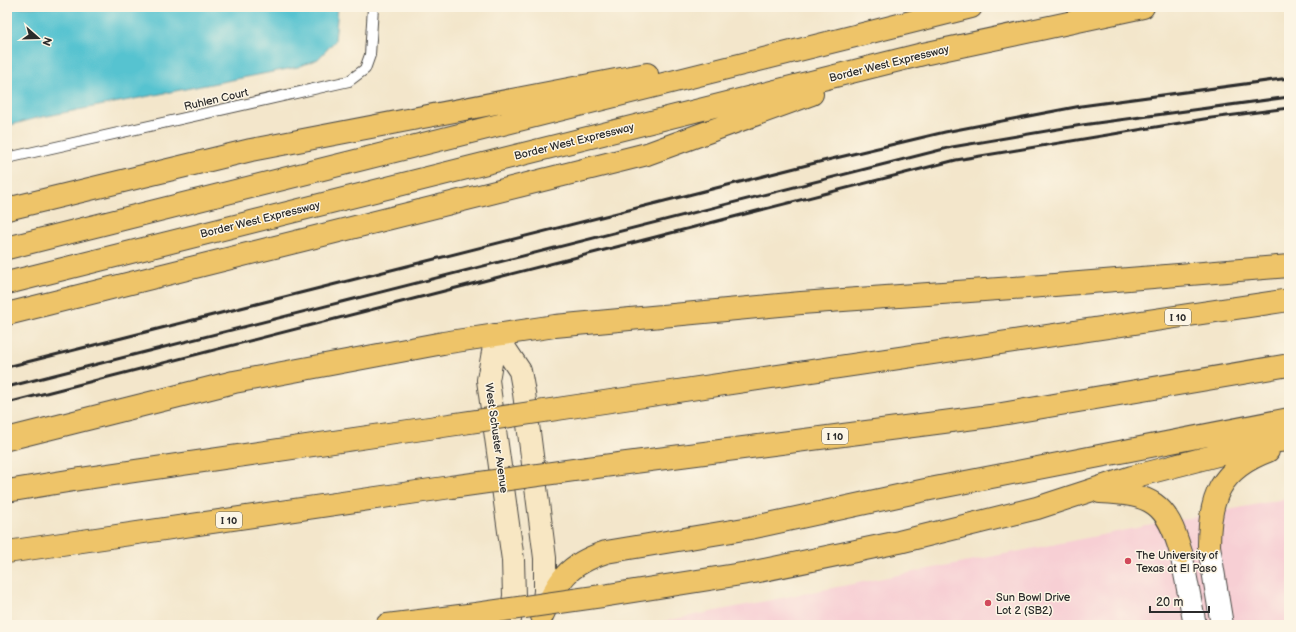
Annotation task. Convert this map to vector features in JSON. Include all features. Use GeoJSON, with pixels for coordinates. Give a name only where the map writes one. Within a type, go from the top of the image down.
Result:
{"type":"FeatureCollection","features":[{"type":"Feature","properties":{"kind":"highway"},"geometry":{"type":"LineString","coordinates":[[7,248],[971,7]]}},
{"type":"Feature","properties":{"kind":"highway","name":"Border West Expressway"},"geometry":{"type":"LineString","coordinates":[[7,282],[922,54],[1143,7]]}},
{"type":"Feature","properties":{"kind":"highway"},"geometry":{"type":"LineString","coordinates":[[7,209],[251,150],[892,27]]}},
{"type":"Feature","properties":{"kind":"highway"},"geometry":{"type":"LineString","coordinates":[[7,314],[647,154],[922,54]]}},
{"type":"Feature","properties":{"kind":"highway"},"geometry":{"type":"LineString","coordinates":[[7,439],[234,382],[496,334],[597,322],[801,303],[1289,266]]}},
{"type":"Feature","properties":{"kind":"highway","name":"I 10"},"geometry":{"type":"LineString","coordinates":[[7,491],[1289,300]]}},
{"type":"Feature","properties":{"kind":"highway","name":"I 10"},"geometry":{"type":"LineString","coordinates":[[7,552],[588,468],[990,416],[1289,365]]}},
{"type":"Feature","properties":{"kind":"highway"},"geometry":{"type":"LineString","coordinates":[[541,621],[562,578],[570,570],[595,556],[606,552],[750,528],[930,489],[1289,419]]}},
{"type":"Feature","properties":{"kind":"highway"},"geometry":{"type":"LineString","coordinates":[[387,625],[602,596],[754,572],[899,542],[1037,508],[1139,475],[1268,442],[1289,440]]}},
{"type":"Feature","properties":{"kind":"highway"},"geometry":{"type":"LineString","coordinates":[[1209,546],[1209,521],[1214,497],[1227,477],[1255,456],[1289,443]]}},
{"type":"Feature","properties":{"kind":"highway"},"geometry":{"type":"LineString","coordinates":[[1088,491],[1123,492],[1142,497],[1157,506],[1170,521],[1181,553]]}},
{"type":"Feature","properties":{"kind":"main road"},"geometry":{"type":"LineString","coordinates":[[496,334],[520,371],[524,393],[545,558],[545,591],[541,621]]}},
{"type":"Feature","properties":{"kind":"main road","name":"West Schuster Avenue"},"geometry":{"type":"LineString","coordinates":[[496,334],[488,380],[513,560],[514,596],[509,625]]}},
{"type":"Feature","properties":{"kind":"street"},"geometry":{"type":"LineString","coordinates":[[1209,546],[1222,625]]}},
{"type":"Feature","properties":{"kind":"street"},"geometry":{"type":"LineString","coordinates":[[1181,553],[1195,625]]}},
{"type":"Feature","properties":{"kind":"lane","name":"Ruhlen Court"},"geometry":{"type":"LineString","coordinates":[[7,158],[349,82],[365,69],[370,55],[373,7]]}},
{"type":"Feature","properties":{"kind":"shaded area","name":"The University of Texas at El Paso"},"geometry":{"type":"Polygon","coordinates":[[[1289,498],[1289,625],[645,625],[1289,498]]]}},
{"type":"Feature","properties":{"kind":"water"},"geometry":{"type":"Polygon","coordinates":[[[7,7],[338,7],[335,41],[318,59],[298,67],[37,118],[7,126],[7,7]]]}},
{"type":"Feature","properties":{"kind":"railway"},"geometry":{"type":"LineString","coordinates":[[7,367],[819,162],[945,132],[1081,106],[1289,78]]}},
{"type":"Feature","properties":{"kind":"railway"},"geometry":{"type":"LineString","coordinates":[[7,387],[952,147],[1082,125],[1289,97]]}},
{"type":"Feature","properties":{"kind":"railway"},"geometry":{"type":"LineString","coordinates":[[7,403],[956,160],[1204,119],[1289,108]]}},
{"type":"Feature","properties":{"kind":"place","name":"The University of Texas at El Paso"},"geometry":{"type":"Point","coordinates":[1128,561]}},
{"type":"Feature","properties":{"kind":"place","name":"Sun Bowl Drive Lot 2 (SB2)"},"geometry":{"type":"Point","coordinates":[988,603]}}]}
